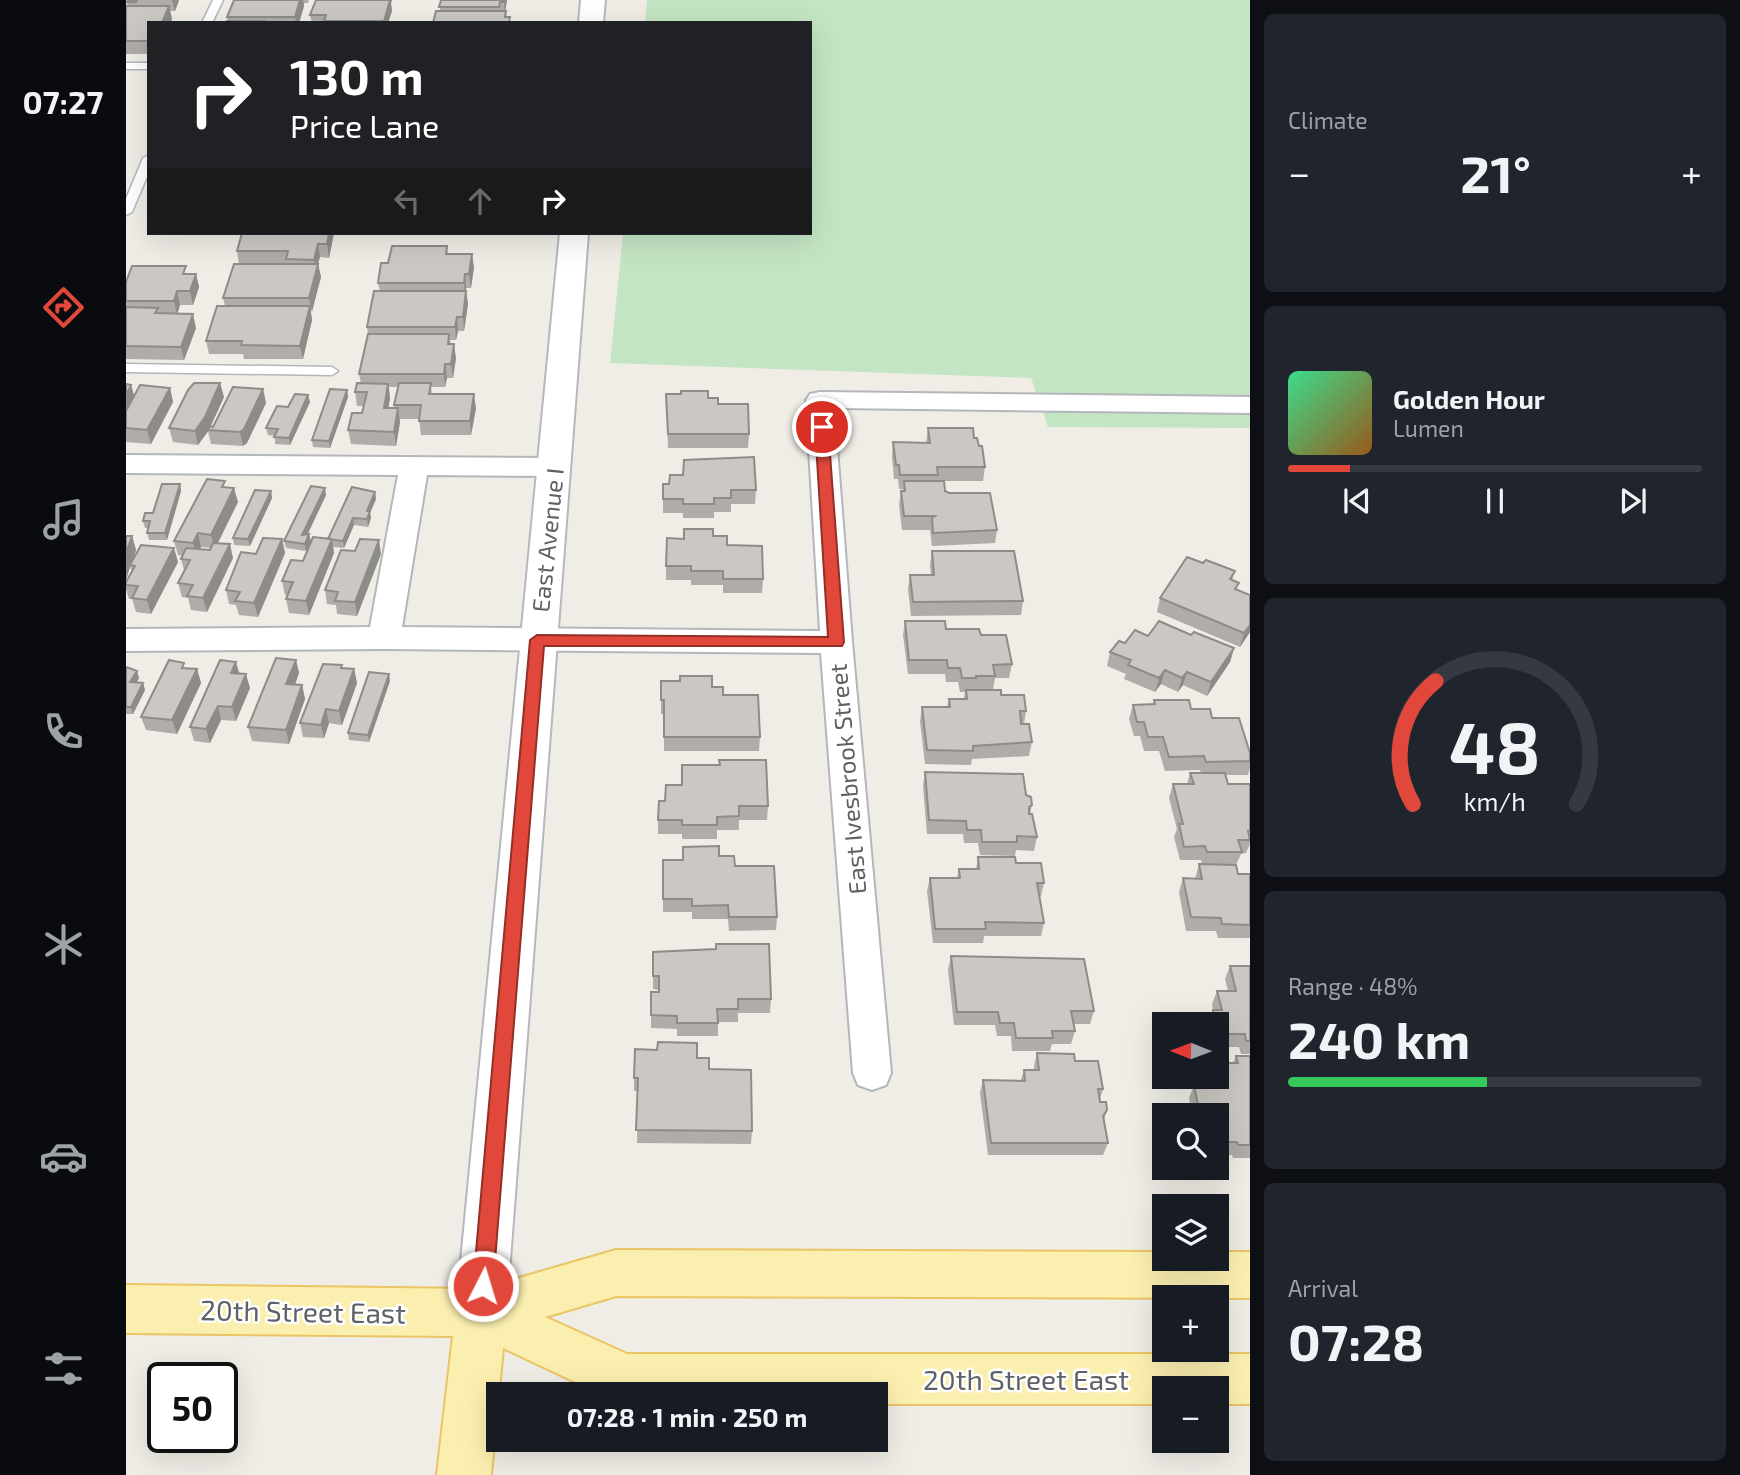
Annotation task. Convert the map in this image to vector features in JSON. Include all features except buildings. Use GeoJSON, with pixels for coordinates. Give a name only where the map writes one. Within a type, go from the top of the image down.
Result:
{"type":"FeatureCollection","features":[{"type":"Feature","properties":{"kind":"main road"},"geometry":{"type":"LineString","coordinates":[[591,21],[593,0]]}},
{"type":"Feature","properties":{"kind":"main road","name":"East Avenue I"},"geometry":{"type":"LineString","coordinates":[[464,1475],[481,1312],[573,235]]}},
{"type":"Feature","properties":{"kind":"main road","name":"20th Street East"},"geometry":{"type":"LineString","coordinates":[[126,1309],[481,1312],[616,1273],[1250,1275]]}},
{"type":"Feature","properties":{"kind":"main road","name":"20th Street East"},"geometry":{"type":"LineString","coordinates":[[481,1312],[625,1379],[1250,1379]]}},
{"type":"Feature","properties":{"kind":"street","name":"East Ivesbrook Street"},"geometry":{"type":"LineString","coordinates":[[872,1073],[836,642],[820,400],[1250,405]]}},
{"type":"Feature","properties":{"kind":"street"},"geometry":{"type":"LineString","coordinates":[[126,464],[555,467]]}},
{"type":"Feature","properties":{"kind":"street"},"geometry":{"type":"LineString","coordinates":[[384,638],[414,466]]}},
{"type":"Feature","properties":{"kind":"street"},"geometry":{"type":"LineString","coordinates":[[126,640],[384,638],[836,642]]}},
{"type":"Feature","properties":{"kind":"lane"},"geometry":{"type":"LineString","coordinates":[[208,21],[218,0]]}},
{"type":"Feature","properties":{"kind":"lane"},"geometry":{"type":"LineString","coordinates":[[126,66],[147,66]]}},
{"type":"Feature","properties":{"kind":"lane"},"geometry":{"type":"LineString","coordinates":[[126,212],[147,163]]}},
{"type":"Feature","properties":{"kind":"lane"},"geometry":{"type":"LineString","coordinates":[[126,368],[332,372]]}},
{"type":"Feature","properties":{"kind":"green space"},"geometry":{"type":"Polygon","coordinates":[[[647,0],[1250,0],[1250,428],[1048,427],[1031,378],[610,363],[623,235],[812,235],[812,21],[645,21],[647,0]]]}},
{"type":"Feature","properties":{"kind":"route"},"geometry":{"type":"LineString","coordinates":[[483,1286],[537,640],[836,642],[822,427]]}}]}
